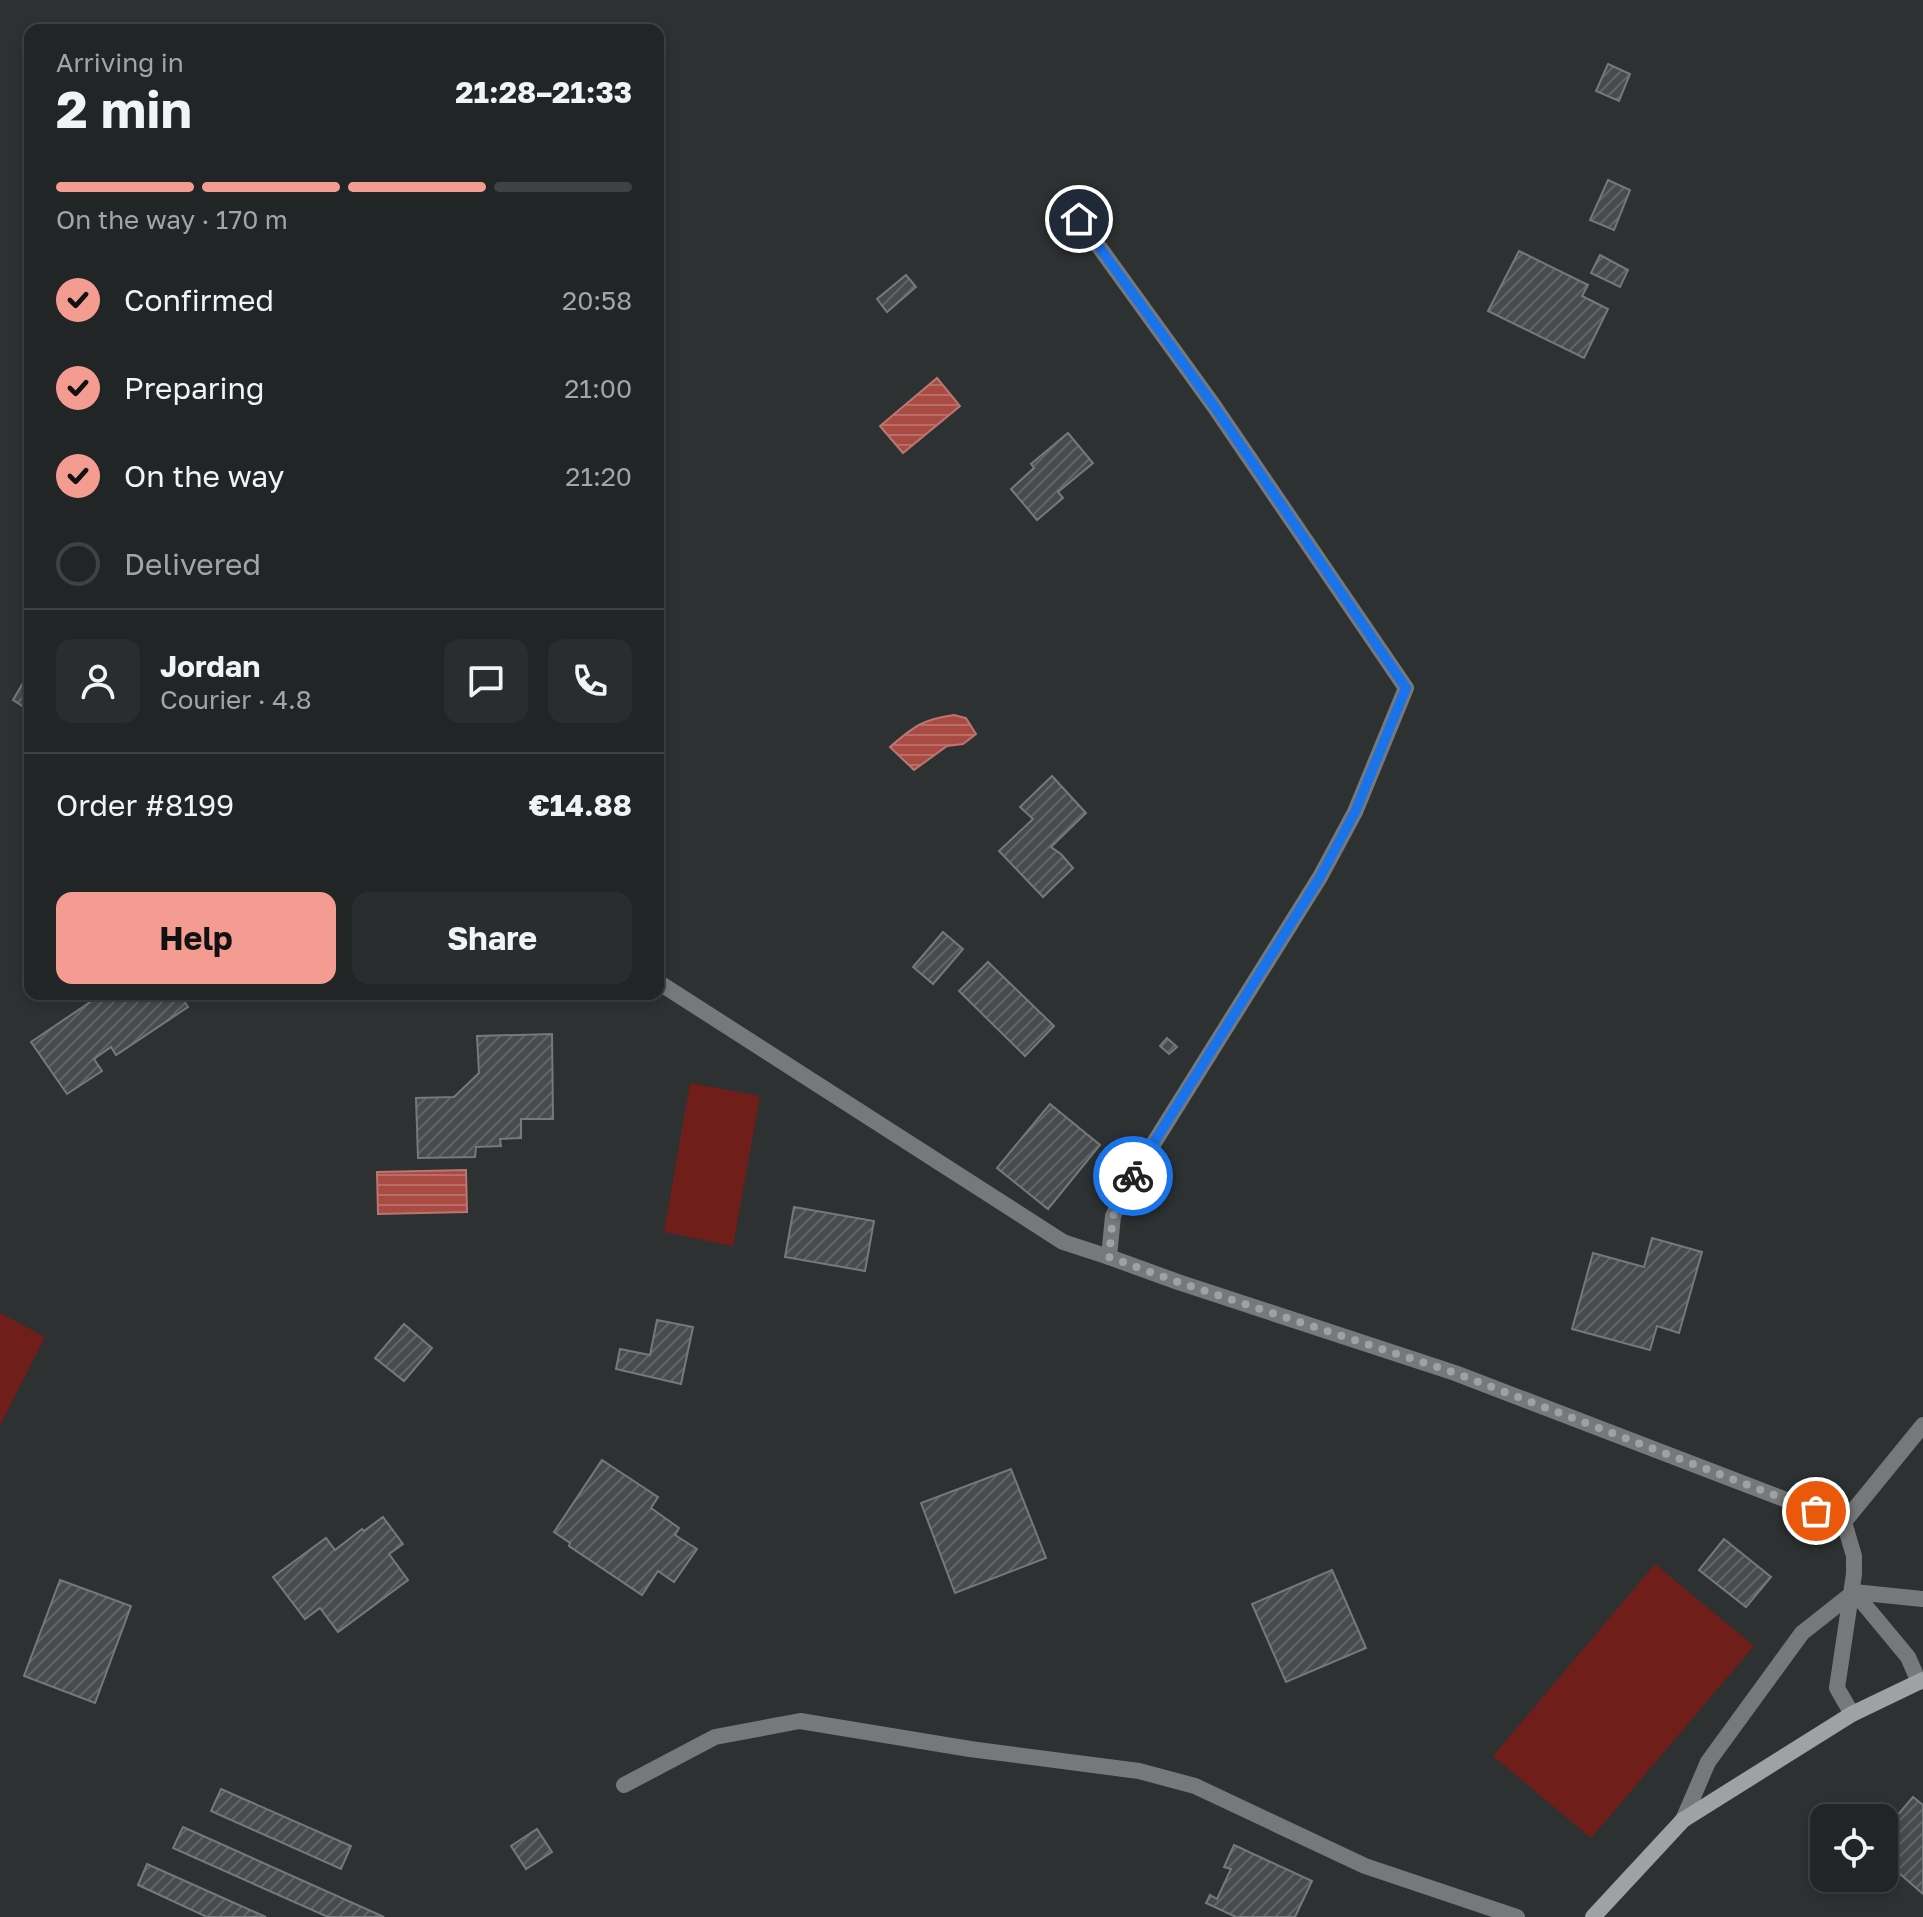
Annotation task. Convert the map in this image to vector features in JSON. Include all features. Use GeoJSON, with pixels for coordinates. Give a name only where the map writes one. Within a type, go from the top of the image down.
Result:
{"type":"FeatureCollection","features":[{"type":"Feature","properties":{"kind":"main road"},"geometry":{"type":"LineString","coordinates":[[1593,1917],[1683,1820],[1852,1714],[1921,1681]]}},
{"type":"Feature","properties":{"kind":"street"},"geometry":{"type":"LineString","coordinates":[[1079,219],[1214,406],[1406,688],[1355,812],[1320,877],[1132,1178],[1113,1216],[1109,1257]]}},
{"type":"Feature","properties":{"kind":"street"},"geometry":{"type":"LineString","coordinates":[[664,986],[1063,1242],[1455,1373],[1844,1522]]}},
{"type":"Feature","properties":{"kind":"street"},"geometry":{"type":"LineString","coordinates":[[1844,1522],[1923,1425]]}},
{"type":"Feature","properties":{"kind":"street"},"geometry":{"type":"LineString","coordinates":[[1844,1522],[1854,1556],[1854,1592],[1837,1688],[1852,1714]]}},
{"type":"Feature","properties":{"kind":"street"},"geometry":{"type":"LineString","coordinates":[[1854,1592],[1908,1657],[1921,1681]]}},
{"type":"Feature","properties":{"kind":"street"},"geometry":{"type":"LineString","coordinates":[[1683,1820],[1708,1762],[1802,1633],[1854,1592],[1923,1599]]}},
{"type":"Feature","properties":{"kind":"street"},"geometry":{"type":"LineString","coordinates":[[624,1785],[715,1737],[800,1721],[970,1749],[1139,1771],[1195,1786],[1365,1866],[1517,1917]]}},
{"type":"Feature","properties":{"kind":"shaded area"},"geometry":{"type":"Polygon","coordinates":[[[937,378],[960,406],[903,453],[880,426],[937,378]]]}},
{"type":"Feature","properties":{"kind":"shaded area"},"geometry":{"type":"Polygon","coordinates":[[[954,715],[966,718],[976,734],[963,744],[947,746],[914,770],[890,747],[919,725],[954,715]]]}},
{"type":"Feature","properties":{"kind":"shaded area"},"geometry":{"type":"Polygon","coordinates":[[[690,1083],[760,1096],[733,1246],[664,1232],[690,1083]]]}},
{"type":"Feature","properties":{"kind":"shaded area"},"geometry":{"type":"Polygon","coordinates":[[[466,1170],[467,1212],[378,1214],[377,1172],[466,1170]]]}},
{"type":"Feature","properties":{"kind":"shaded area"},"geometry":{"type":"Polygon","coordinates":[[[0,1313],[45,1337],[0,1425],[0,1313]]]}},
{"type":"Feature","properties":{"kind":"shaded area"},"geometry":{"type":"Polygon","coordinates":[[[1655,1564],[1754,1646],[1591,1838],[1493,1756],[1655,1564]]]}},
{"type":"Feature","properties":{"kind":"building"},"geometry":{"type":"Polygon","coordinates":[[[1608,64],[1630,74],[1619,101],[1596,91],[1608,64]]]}},
{"type":"Feature","properties":{"kind":"building"},"geometry":{"type":"Polygon","coordinates":[[[1608,180],[1630,190],[1614,230],[1590,220],[1608,180]]]}},
{"type":"Feature","properties":{"kind":"building"},"geometry":{"type":"Polygon","coordinates":[[[1519,251],[1588,285],[1582,296],[1608,309],[1584,358],[1488,311],[1519,251]]]}},
{"type":"Feature","properties":{"kind":"building"},"geometry":{"type":"Polygon","coordinates":[[[1600,255],[1628,270],[1620,287],[1591,273],[1600,255]]]}},
{"type":"Feature","properties":{"kind":"building"},"geometry":{"type":"Polygon","coordinates":[[[906,275],[916,287],[887,312],[877,299],[906,275]]]}},
{"type":"Feature","properties":{"kind":"building"},"geometry":{"type":"Polygon","coordinates":[[[1068,433],[1093,463],[1058,492],[1063,498],[1037,520],[1011,489],[1034,468],[1031,464],[1068,433]]]}},
{"type":"Feature","properties":{"kind":"building"},"geometry":{"type":"Polygon","coordinates":[[[24,681],[24,707],[13,700],[24,681]]]}},
{"type":"Feature","properties":{"kind":"building"},"geometry":{"type":"Polygon","coordinates":[[[1052,776],[1086,813],[1051,847],[1073,868],[1043,897],[999,851],[1033,819],[1020,807],[1052,776]]]}},
{"type":"Feature","properties":{"kind":"building"},"geometry":{"type":"Polygon","coordinates":[[[943,932],[963,949],[933,984],[913,967],[943,932]]]}},
{"type":"Feature","properties":{"kind":"building"},"geometry":{"type":"Polygon","coordinates":[[[988,962],[1054,1026],[1025,1056],[959,991],[988,962]]]}},
{"type":"Feature","properties":{"kind":"building"},"geometry":{"type":"Polygon","coordinates":[[[93,1000],[183,1000],[188,1007],[116,1055],[111,1047],[94,1059],[102,1071],[67,1094],[31,1042],[93,1000]]]}},
{"type":"Feature","properties":{"kind":"building"},"geometry":{"type":"Polygon","coordinates":[[[552,1034],[553,1119],[521,1119],[521,1138],[500,1139],[501,1146],[476,1147],[475,1157],[418,1158],[416,1098],[454,1097],[479,1073],[477,1036],[552,1034]]]}},
{"type":"Feature","properties":{"kind":"building"},"geometry":{"type":"Polygon","coordinates":[[[1167,1038],[1177,1047],[1169,1054],[1160,1046],[1167,1038]]]}},
{"type":"Feature","properties":{"kind":"building"},"geometry":{"type":"Polygon","coordinates":[[[1050,1104],[1100,1145],[1048,1209],[997,1168],[1050,1104]]]}},
{"type":"Feature","properties":{"kind":"building"},"geometry":{"type":"Polygon","coordinates":[[[794,1207],[874,1221],[865,1271],[785,1257],[794,1207]]]}},
{"type":"Feature","properties":{"kind":"building"},"geometry":{"type":"Polygon","coordinates":[[[1652,1238],[1702,1252],[1679,1333],[1657,1326],[1650,1350],[1572,1329],[1593,1253],[1644,1267],[1652,1238]]]}},
{"type":"Feature","properties":{"kind":"building"},"geometry":{"type":"Polygon","coordinates":[[[657,1320],[693,1327],[681,1384],[616,1369],[620,1349],[650,1355],[657,1320]]]}},
{"type":"Feature","properties":{"kind":"building"},"geometry":{"type":"Polygon","coordinates":[[[404,1324],[432,1348],[404,1381],[375,1358],[404,1324]]]}},
{"type":"Feature","properties":{"kind":"building"},"geometry":{"type":"Polygon","coordinates":[[[602,1460],[658,1497],[651,1508],[679,1528],[675,1535],[697,1549],[674,1582],[658,1571],[642,1595],[569,1546],[570,1543],[554,1532],[602,1460]]]}},
{"type":"Feature","properties":{"kind":"building"},"geometry":{"type":"Polygon","coordinates":[[[1011,1469],[1046,1558],[955,1593],[921,1503],[1011,1469]]]}},
{"type":"Feature","properties":{"kind":"building"},"geometry":{"type":"Polygon","coordinates":[[[383,1517],[403,1544],[389,1554],[408,1580],[338,1632],[320,1608],[305,1619],[273,1577],[326,1538],[335,1550],[383,1517]]]}},
{"type":"Feature","properties":{"kind":"building"},"geometry":{"type":"Polygon","coordinates":[[[1724,1539],[1771,1577],[1746,1607],[1699,1570],[1724,1539]]]}},
{"type":"Feature","properties":{"kind":"building"},"geometry":{"type":"Polygon","coordinates":[[[1332,1570],[1366,1648],[1286,1682],[1252,1604],[1332,1570]]]}},
{"type":"Feature","properties":{"kind":"building"},"geometry":{"type":"Polygon","coordinates":[[[60,1580],[131,1606],[95,1703],[24,1676],[60,1580]]]}},
{"type":"Feature","properties":{"kind":"building"},"geometry":{"type":"Polygon","coordinates":[[[221,1789],[351,1846],[341,1869],[211,1811],[221,1789]]]}},
{"type":"Feature","properties":{"kind":"building"},"geometry":{"type":"Polygon","coordinates":[[[1913,1797],[1923,1805],[1923,1894],[1898,1872],[1898,1815],[1913,1797]]]}},
{"type":"Feature","properties":{"kind":"building"},"geometry":{"type":"Polygon","coordinates":[[[183,1827],[384,1917],[328,1917],[173,1848],[183,1827]]]}},
{"type":"Feature","properties":{"kind":"building"},"geometry":{"type":"Polygon","coordinates":[[[537,1829],[552,1852],[526,1869],[511,1846],[537,1829]]]}},
{"type":"Feature","properties":{"kind":"building"},"geometry":{"type":"Polygon","coordinates":[[[1234,1845],[1312,1881],[1295,1917],[1236,1917],[1206,1903],[1210,1895],[1217,1899],[1231,1869],[1224,1867],[1234,1845]]]}},
{"type":"Feature","properties":{"kind":"building"},"geometry":{"type":"Polygon","coordinates":[[[147,1864],[266,1917],[207,1917],[138,1885],[147,1864]]]}},
{"type":"Feature","properties":{"kind":"way so far"},"geometry":{"type":"LineString","coordinates":[[1133,1176],[1113,1216],[1109,1257],[1455,1373],[1816,1511]]}},
{"type":"Feature","properties":{"kind":"route"},"geometry":{"type":"LineString","coordinates":[[1079,219],[1214,406],[1406,688],[1355,812],[1320,877],[1133,1176]]}}]}
